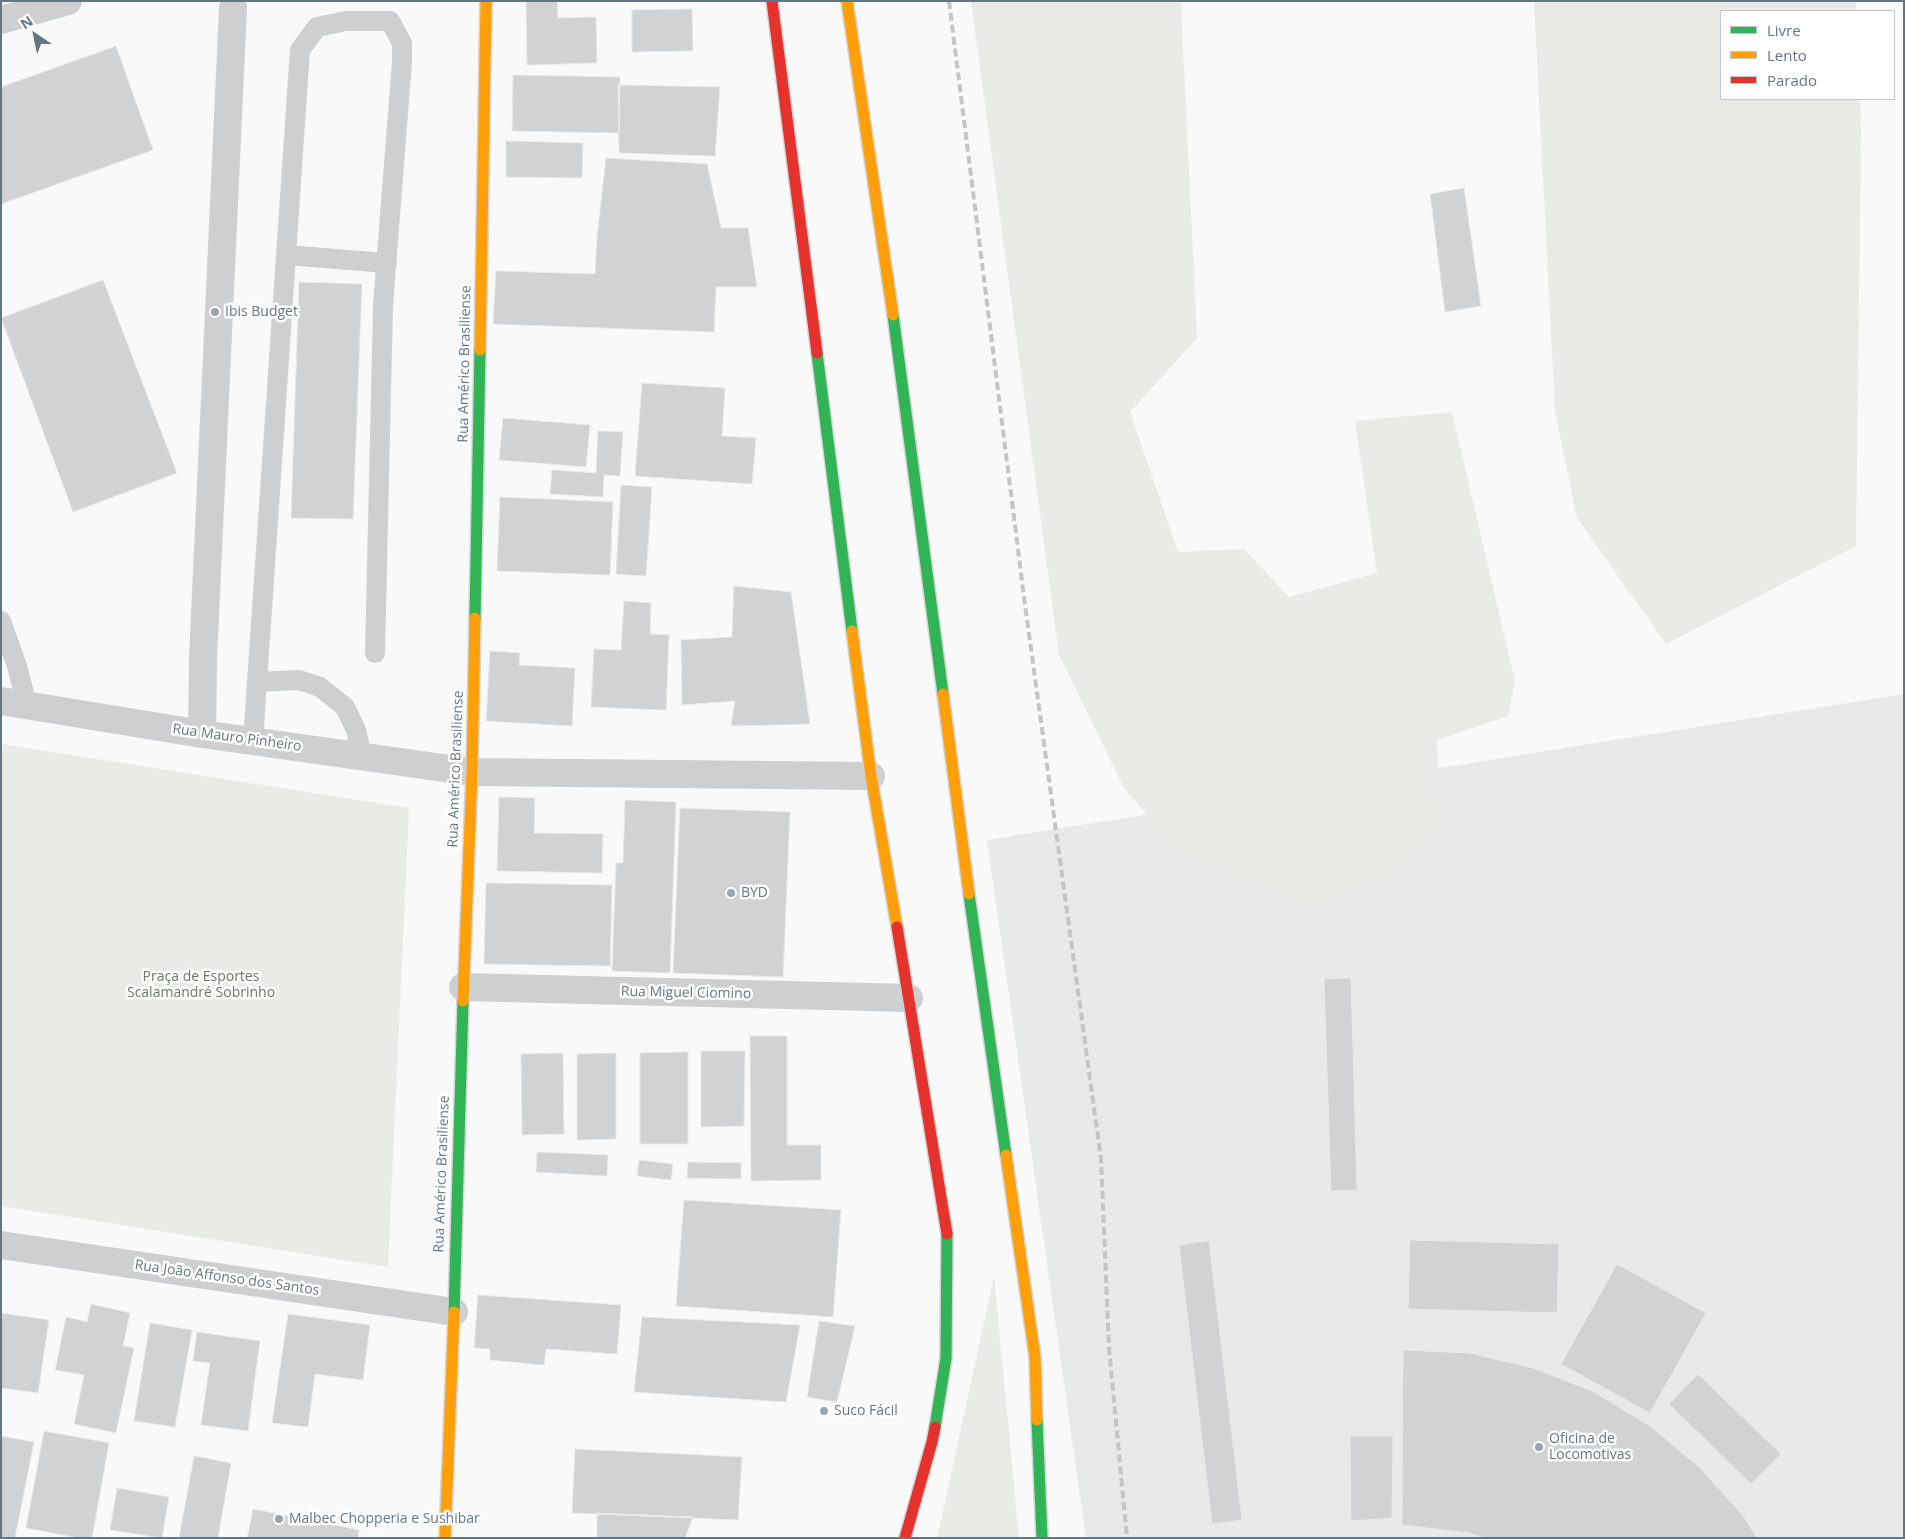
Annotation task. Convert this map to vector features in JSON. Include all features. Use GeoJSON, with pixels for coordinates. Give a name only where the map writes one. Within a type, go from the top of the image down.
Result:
{"type":"FeatureCollection","features":[{"type":"Feature","properties":{"kind":"main road","name":"Rua Américo Brasiliense"},"geometry":{"type":"LineString","coordinates":[[445,1538],[472,772],[486,1]]}},
{"type":"Feature","properties":{"kind":"main road"},"geometry":{"type":"LineString","coordinates":[[772,1],[871,776],[909,998],[946,1236],[946,1348],[932,1442],[905,1538]]}},
{"type":"Feature","properties":{"kind":"main road"},"geometry":{"type":"LineString","coordinates":[[847,1],[896,339],[973,926],[1035,1357],[1042,1538]]}},
{"type":"Feature","properties":{"kind":"street"},"geometry":{"type":"LineString","coordinates":[[1,20],[30,6],[68,1]]}},
{"type":"Feature","properties":{"kind":"street"},"geometry":{"type":"LineString","coordinates":[[202,734],[203,659],[233,8]]}},
{"type":"Feature","properties":{"kind":"street","name":"Rua Mauro Pinheiro"},"geometry":{"type":"LineString","coordinates":[[14,703],[202,734],[472,772],[871,776]]}},
{"type":"Feature","properties":{"kind":"street","name":"Rua Miguel Ciomino"},"geometry":{"type":"LineString","coordinates":[[463,987],[909,998]]}},
{"type":"Feature","properties":{"kind":"street","name":"Rua João Affonso dos Santos"},"geometry":{"type":"LineString","coordinates":[[1,1244],[454,1312]]}},
{"type":"Feature","properties":{"kind":"lane"},"geometry":{"type":"LineString","coordinates":[[253,741],[300,50],[317,27],[346,21],[390,21],[402,43],[383,306],[375,652]]}},
{"type":"Feature","properties":{"kind":"lane"},"geometry":{"type":"LineString","coordinates":[[286,255],[387,264]]}},
{"type":"Feature","properties":{"kind":"lane"},"geometry":{"type":"LineString","coordinates":[[1,621],[17,666],[14,703]]}},
{"type":"Feature","properties":{"kind":"lane"},"geometry":{"type":"LineString","coordinates":[[257,682],[299,680],[320,687],[345,706],[356,730],[362,757]]}},
{"type":"Feature","properties":{"kind":"shaded area"},"geometry":{"type":"Polygon","coordinates":[[[1904,694],[1904,1538],[1086,1538],[987,840],[1904,694]]]}},
{"type":"Feature","properties":{"kind":"green space"},"geometry":{"type":"Polygon","coordinates":[[[971,1],[1177,1],[1181,4],[1197,338],[1130,412],[1178,552],[1244,549],[1289,597],[1377,573],[1355,421],[1452,412],[1515,681],[1508,716],[1437,740],[1439,825],[1385,883],[1303,903],[1181,855],[1124,788],[1059,655],[971,1]]]}},
{"type":"Feature","properties":{"kind":"green space"},"geometry":{"type":"Polygon","coordinates":[[[1534,1],[1856,1],[1856,10],[1720,10],[1720,100],[1860,100],[1856,546],[1666,644],[1577,518],[1555,412],[1534,1]]]}},
{"type":"Feature","properties":{"kind":"green space","name":"Praça de Esportes Scalamandré Sobrinho"},"geometry":{"type":"Polygon","coordinates":[[[1,744],[409,808],[388,1267],[1,1206],[1,744]]]}},
{"type":"Feature","properties":{"kind":"green space"},"geometry":{"type":"Polygon","coordinates":[[[994,1276],[1019,1538],[937,1538],[942,1516],[994,1276]]]}},
{"type":"Feature","properties":{"kind":"building"},"geometry":{"type":"Polygon","coordinates":[[[526,1],[557,1],[558,18],[596,17],[597,63],[527,65],[526,1]]]}},
{"type":"Feature","properties":{"kind":"building"},"geometry":{"type":"Polygon","coordinates":[[[692,9],[693,51],[632,52],[632,10],[692,9]]]}},
{"type":"Feature","properties":{"kind":"building"},"geometry":{"type":"Polygon","coordinates":[[[116,46],[153,150],[1,204],[1,87],[116,46]]]}},
{"type":"Feature","properties":{"kind":"building"},"geometry":{"type":"Polygon","coordinates":[[[513,75],[620,77],[619,133],[512,131],[513,75]]]}},
{"type":"Feature","properties":{"kind":"building"},"geometry":{"type":"Polygon","coordinates":[[[618,85],[720,87],[715,156],[619,153],[618,85]]]}},
{"type":"Feature","properties":{"kind":"building"},"geometry":{"type":"Polygon","coordinates":[[[506,141],[583,143],[582,178],[506,177],[506,141]]]}},
{"type":"Feature","properties":{"kind":"building"},"geometry":{"type":"Polygon","coordinates":[[[606,158],[707,164],[721,228],[748,228],[757,287],[716,287],[714,332],[493,324],[496,271],[595,274],[597,237],[606,158]]]}},
{"type":"Feature","properties":{"kind":"building"},"geometry":{"type":"Polygon","coordinates":[[[1464,188],[1481,306],[1445,312],[1430,194],[1464,188]]]}},
{"type":"Feature","properties":{"kind":"building"},"geometry":{"type":"Polygon","coordinates":[[[103,280],[177,473],[73,512],[1,318],[103,280]]]}},
{"type":"Feature","properties":{"kind":"building"},"geometry":{"type":"Polygon","coordinates":[[[299,282],[362,284],[353,519],[291,518],[299,282]]]}},
{"type":"Feature","properties":{"kind":"building"},"geometry":{"type":"Polygon","coordinates":[[[642,383],[725,388],[722,436],[756,438],[752,484],[635,476],[642,383]]]}},
{"type":"Feature","properties":{"kind":"building"},"geometry":{"type":"Polygon","coordinates":[[[503,418],[590,425],[586,467],[499,460],[503,418]]]}},
{"type":"Feature","properties":{"kind":"building"},"geometry":{"type":"Polygon","coordinates":[[[598,431],[623,432],[620,476],[604,475],[603,497],[550,494],[552,470],[596,473],[598,431]]]}},
{"type":"Feature","properties":{"kind":"building"},"geometry":{"type":"Polygon","coordinates":[[[621,485],[652,487],[646,576],[616,574],[621,485]]]}},
{"type":"Feature","properties":{"kind":"building"},"geometry":{"type":"Polygon","coordinates":[[[500,497],[613,502],[610,575],[497,571],[500,497]]]}},
{"type":"Feature","properties":{"kind":"building"},"geometry":{"type":"Polygon","coordinates":[[[734,586],[791,592],[810,724],[731,726],[735,701],[682,705],[681,640],[732,637],[734,586]]]}},
{"type":"Feature","properties":{"kind":"building"},"geometry":{"type":"Polygon","coordinates":[[[624,601],[651,603],[650,634],[669,635],[666,710],[591,707],[594,649],[621,650],[624,601]]]}},
{"type":"Feature","properties":{"kind":"building"},"geometry":{"type":"Polygon","coordinates":[[[490,651],[520,653],[519,665],[575,668],[572,726],[486,721],[490,651]]]}},
{"type":"Feature","properties":{"kind":"building"},"geometry":{"type":"Polygon","coordinates":[[[499,797],[535,798],[534,833],[603,834],[602,873],[497,871],[499,797]]]}},
{"type":"Feature","properties":{"kind":"building"},"geometry":{"type":"Polygon","coordinates":[[[625,800],[676,802],[670,973],[612,971],[616,863],[623,863],[625,800]]]}},
{"type":"Feature","properties":{"kind":"building","name":"BYD"},"geometry":{"type":"Polygon","coordinates":[[[680,808],[790,812],[783,977],[673,973],[680,808]]]}},
{"type":"Feature","properties":{"kind":"building"},"geometry":{"type":"Polygon","coordinates":[[[486,883],[612,885],[610,966],[484,964],[486,883]]]}},
{"type":"Feature","properties":{"kind":"building"},"geometry":{"type":"Polygon","coordinates":[[[1351,978],[1357,1190],[1331,1191],[1324,979],[1351,978]]]}},
{"type":"Feature","properties":{"kind":"building"},"geometry":{"type":"Polygon","coordinates":[[[750,1036],[787,1036],[787,1145],[821,1145],[821,1180],[751,1181],[750,1036]]]}},
{"type":"Feature","properties":{"kind":"building"},"geometry":{"type":"Polygon","coordinates":[[[701,1051],[745,1051],[744,1126],[701,1127],[701,1051]]]}},
{"type":"Feature","properties":{"kind":"building"},"geometry":{"type":"Polygon","coordinates":[[[688,1052],[688,1144],[640,1144],[640,1053],[688,1052]]]}},
{"type":"Feature","properties":{"kind":"building"},"geometry":{"type":"Polygon","coordinates":[[[563,1053],[564,1134],[522,1135],[521,1054],[563,1053]]]}},
{"type":"Feature","properties":{"kind":"building"},"geometry":{"type":"Polygon","coordinates":[[[616,1053],[616,1139],[577,1140],[577,1054],[616,1053]]]}},
{"type":"Feature","properties":{"kind":"building"},"geometry":{"type":"Polygon","coordinates":[[[537,1152],[608,1155],[607,1176],[536,1172],[537,1152]]]}},
{"type":"Feature","properties":{"kind":"building"},"geometry":{"type":"Polygon","coordinates":[[[639,1160],[673,1164],[671,1180],[637,1176],[639,1160]]]}},
{"type":"Feature","properties":{"kind":"building"},"geometry":{"type":"Polygon","coordinates":[[[688,1162],[741,1163],[741,1179],[687,1178],[688,1162]]]}},
{"type":"Feature","properties":{"kind":"building"},"geometry":{"type":"Polygon","coordinates":[[[684,1200],[841,1210],[833,1317],[676,1306],[684,1200]]]}},
{"type":"Feature","properties":{"kind":"building"},"geometry":{"type":"Polygon","coordinates":[[[1410,1240],[1559,1244],[1557,1313],[1408,1309],[1410,1240]]]}},
{"type":"Feature","properties":{"kind":"building"},"geometry":{"type":"Polygon","coordinates":[[[1209,1241],[1242,1520],[1212,1524],[1179,1245],[1209,1241]]]}},
{"type":"Feature","properties":{"kind":"building"},"geometry":{"type":"Polygon","coordinates":[[[1617,1264],[1706,1313],[1650,1413],[1561,1364],[1617,1264]]]}},
{"type":"Feature","properties":{"kind":"building"},"geometry":{"type":"Polygon","coordinates":[[[478,1295],[621,1305],[617,1354],[546,1349],[544,1365],[490,1360],[490,1349],[474,1348],[478,1295]]]}},
{"type":"Feature","properties":{"kind":"building"},"geometry":{"type":"Polygon","coordinates":[[[91,1304],[130,1313],[123,1346],[134,1348],[116,1433],[74,1424],[84,1375],[55,1370],[66,1317],[87,1322],[91,1304]]]}},
{"type":"Feature","properties":{"kind":"building"},"geometry":{"type":"Polygon","coordinates":[[[1,1313],[49,1320],[38,1393],[1,1388],[1,1313]]]}},
{"type":"Feature","properties":{"kind":"building"},"geometry":{"type":"Polygon","coordinates":[[[288,1314],[370,1325],[363,1380],[315,1374],[308,1427],[272,1423],[288,1314]]]}},
{"type":"Feature","properties":{"kind":"building"},"geometry":{"type":"Polygon","coordinates":[[[642,1317],[800,1325],[786,1402],[634,1392],[642,1317]]]}},
{"type":"Feature","properties":{"kind":"building"},"geometry":{"type":"Polygon","coordinates":[[[819,1321],[855,1326],[837,1402],[807,1397],[819,1321]]]}},
{"type":"Feature","properties":{"kind":"building"},"geometry":{"type":"Polygon","coordinates":[[[150,1323],[192,1330],[175,1427],[134,1421],[150,1323]]]}},
{"type":"Feature","properties":{"kind":"building"},"geometry":{"type":"Polygon","coordinates":[[[197,1332],[260,1341],[248,1431],[201,1425],[210,1363],[193,1361],[197,1332]]]}},
{"type":"Feature","properties":{"kind":"building","name":"Oficina de Locomotivas"},"geometry":{"type":"Polygon","coordinates":[[[1403,1350],[1469,1353],[1533,1368],[1594,1392],[1650,1426],[1700,1468],[1744,1517],[1757,1538],[1484,1538],[1470,1533],[1402,1525],[1403,1350]]]}},
{"type":"Feature","properties":{"kind":"building"},"geometry":{"type":"Polygon","coordinates":[[[1698,1374],[1781,1454],[1751,1484],[1669,1404],[1698,1374]]]}},
{"type":"Feature","properties":{"kind":"building"},"geometry":{"type":"Polygon","coordinates":[[[44,1431],[109,1443],[92,1538],[79,1538],[26,1528],[44,1431]]]}},
{"type":"Feature","properties":{"kind":"building"},"geometry":{"type":"Polygon","coordinates":[[[1,1436],[34,1442],[15,1538],[1,1538],[1,1436]]]}},
{"type":"Feature","properties":{"kind":"building"},"geometry":{"type":"Polygon","coordinates":[[[1350,1436],[1393,1436],[1392,1518],[1351,1521],[1350,1436]]]}},
{"type":"Feature","properties":{"kind":"building"},"geometry":{"type":"Polygon","coordinates":[[[575,1449],[742,1457],[738,1520],[572,1513],[575,1449]]]}},
{"type":"Feature","properties":{"kind":"building"},"geometry":{"type":"Polygon","coordinates":[[[194,1456],[231,1463],[218,1538],[179,1538],[194,1456]]]}},
{"type":"Feature","properties":{"kind":"building"},"geometry":{"type":"Polygon","coordinates":[[[117,1488],[169,1497],[162,1538],[110,1530],[117,1488]]]}},
{"type":"Feature","properties":{"kind":"building","name":"Malbec Chopperia e Sushibar"},"geometry":{"type":"Polygon","coordinates":[[[253,1509],[359,1530],[358,1538],[247,1538],[253,1509]]]}},
{"type":"Feature","properties":{"kind":"building"},"geometry":{"type":"Polygon","coordinates":[[[597,1513],[693,1517],[685,1538],[597,1538],[597,1513]]]}},
{"type":"Feature","properties":{"kind":"railway"},"geometry":{"type":"LineString","coordinates":[[949,1],[1025,605],[1101,1159],[1109,1348],[1127,1538]]}},
{"type":"Feature","properties":{"kind":"traffic: fast"},"geometry":{"type":"LineString","coordinates":[[893,315],[943,694]]}},
{"type":"Feature","properties":{"kind":"traffic: fast"},"geometry":{"type":"LineString","coordinates":[[475,618],[480,350]]}},
{"type":"Feature","properties":{"kind":"traffic: fast"},"geometry":{"type":"LineString","coordinates":[[817,353],[852,631]]}},
{"type":"Feature","properties":{"kind":"traffic: fast"},"geometry":{"type":"LineString","coordinates":[[969,894],[1006,1155]]}},
{"type":"Feature","properties":{"kind":"traffic: fast"},"geometry":{"type":"LineString","coordinates":[[454,1312],[463,1001]]}},
{"type":"Feature","properties":{"kind":"traffic: fast"},"geometry":{"type":"LineString","coordinates":[[935,1427],[946,1358],[947,1234]]}},
{"type":"Feature","properties":{"kind":"traffic: fast"},"geometry":{"type":"LineString","coordinates":[[1037,1420],[1042,1538]]}},
{"type":"Feature","properties":{"kind":"traffic: slow"},"geometry":{"type":"LineString","coordinates":[[480,350],[486,1]]}},
{"type":"Feature","properties":{"kind":"traffic: slow"},"geometry":{"type":"LineString","coordinates":[[847,1],[893,315]]}},
{"type":"Feature","properties":{"kind":"traffic: slow"},"geometry":{"type":"LineString","coordinates":[[463,1001],[472,772],[475,618]]}},
{"type":"Feature","properties":{"kind":"traffic: slow"},"geometry":{"type":"LineString","coordinates":[[852,631],[871,776],[897,927]]}},
{"type":"Feature","properties":{"kind":"traffic: slow"},"geometry":{"type":"LineString","coordinates":[[943,694],[969,894]]}},
{"type":"Feature","properties":{"kind":"traffic: slow"},"geometry":{"type":"LineString","coordinates":[[1006,1155],[1035,1357],[1037,1420]]}},
{"type":"Feature","properties":{"kind":"traffic: slow"},"geometry":{"type":"LineString","coordinates":[[445,1538],[454,1312]]}},
{"type":"Feature","properties":{"kind":"traffic: jam"},"geometry":{"type":"LineString","coordinates":[[772,1],[817,353]]}},
{"type":"Feature","properties":{"kind":"traffic: jam"},"geometry":{"type":"LineString","coordinates":[[897,927],[947,1234]]}},
{"type":"Feature","properties":{"kind":"traffic: jam"},"geometry":{"type":"LineString","coordinates":[[905,1538],[935,1427]]}},
{"type":"Feature","properties":{"kind":"place","name":"Ibis Budget"},"geometry":{"type":"Point","coordinates":[215,312]}},
{"type":"Feature","properties":{"kind":"place","name":"BYD"},"geometry":{"type":"Point","coordinates":[731,893]}},
{"type":"Feature","properties":{"kind":"place","name":"Suco Fácil"},"geometry":{"type":"Point","coordinates":[824,1411]}},
{"type":"Feature","properties":{"kind":"place","name":"Oficina de Locomotivas"},"geometry":{"type":"Point","coordinates":[1539,1447]}},
{"type":"Feature","properties":{"kind":"place","name":"Malbec Chopperia e Sushibar"},"geometry":{"type":"Point","coordinates":[279,1519]}}]}
